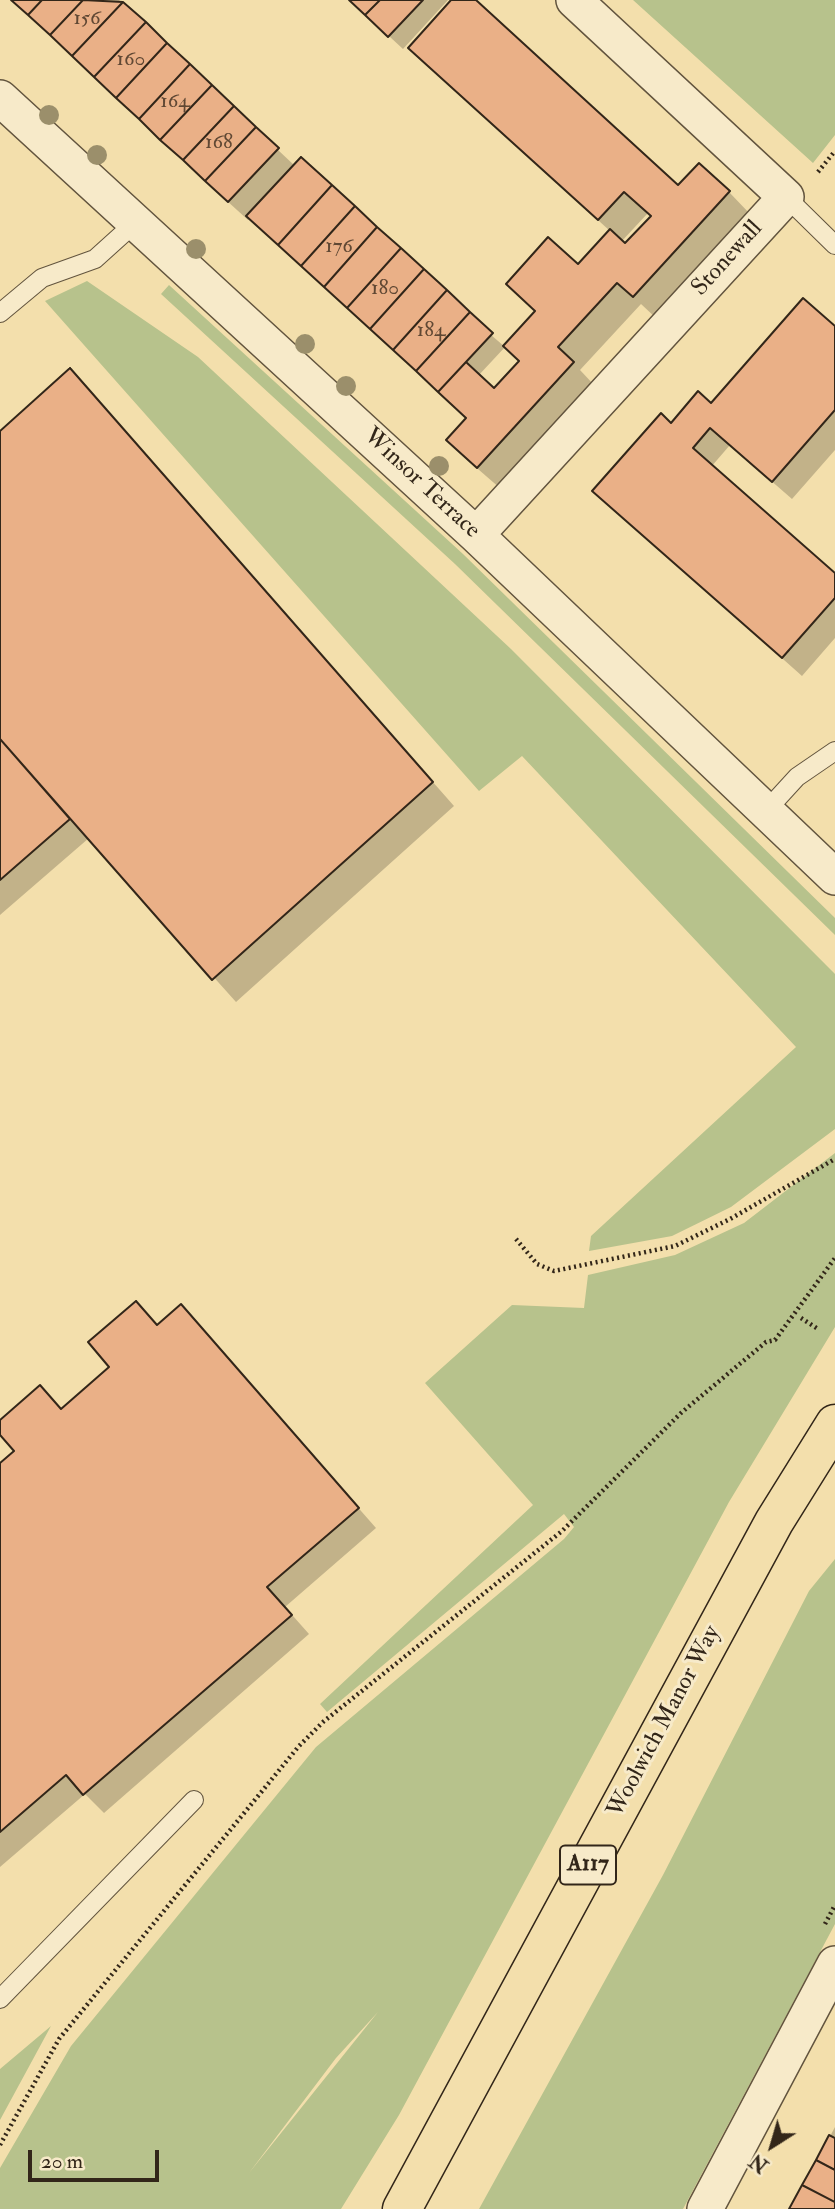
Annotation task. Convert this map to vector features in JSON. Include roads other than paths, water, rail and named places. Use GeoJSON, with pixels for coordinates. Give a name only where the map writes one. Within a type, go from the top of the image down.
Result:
{"type":"FeatureCollection","features":[{"type":"Feature","properties":{"kind":"main road","name":"Woolwich Manor Way"},"geometry":{"type":"LineString","coordinates":[[402,2209],[774,1522],[835,1424]]}},
{"type":"Feature","properties":{"kind":"street"},"geometry":{"type":"LineString","coordinates":[[574,0],[786,197]]}},
{"type":"Feature","properties":{"kind":"street","name":"Winsor Terrace"},"geometry":{"type":"LineString","coordinates":[[0,99],[476,535],[835,877]]}},
{"type":"Feature","properties":{"kind":"street","name":"Stonewall"},"geometry":{"type":"LineString","coordinates":[[476,535],[786,197]]}},
{"type":"Feature","properties":{"kind":"street"},"geometry":{"type":"LineString","coordinates":[[705,2209],[835,1964]]}},
{"type":"Feature","properties":{"kind":"lane"},"geometry":{"type":"LineString","coordinates":[[786,197],[835,246]]}},
{"type":"Feature","properties":{"kind":"lane"},"geometry":{"type":"LineString","coordinates":[[0,313],[42,278],[95,259],[136,222]]}},
{"type":"Feature","properties":{"kind":"lane"},"geometry":{"type":"LineString","coordinates":[[765,812],[797,776],[835,751]]}},
{"type":"Feature","properties":{"kind":"lane"},"geometry":{"type":"LineString","coordinates":[[0,1999],[194,1800]]}}]}
